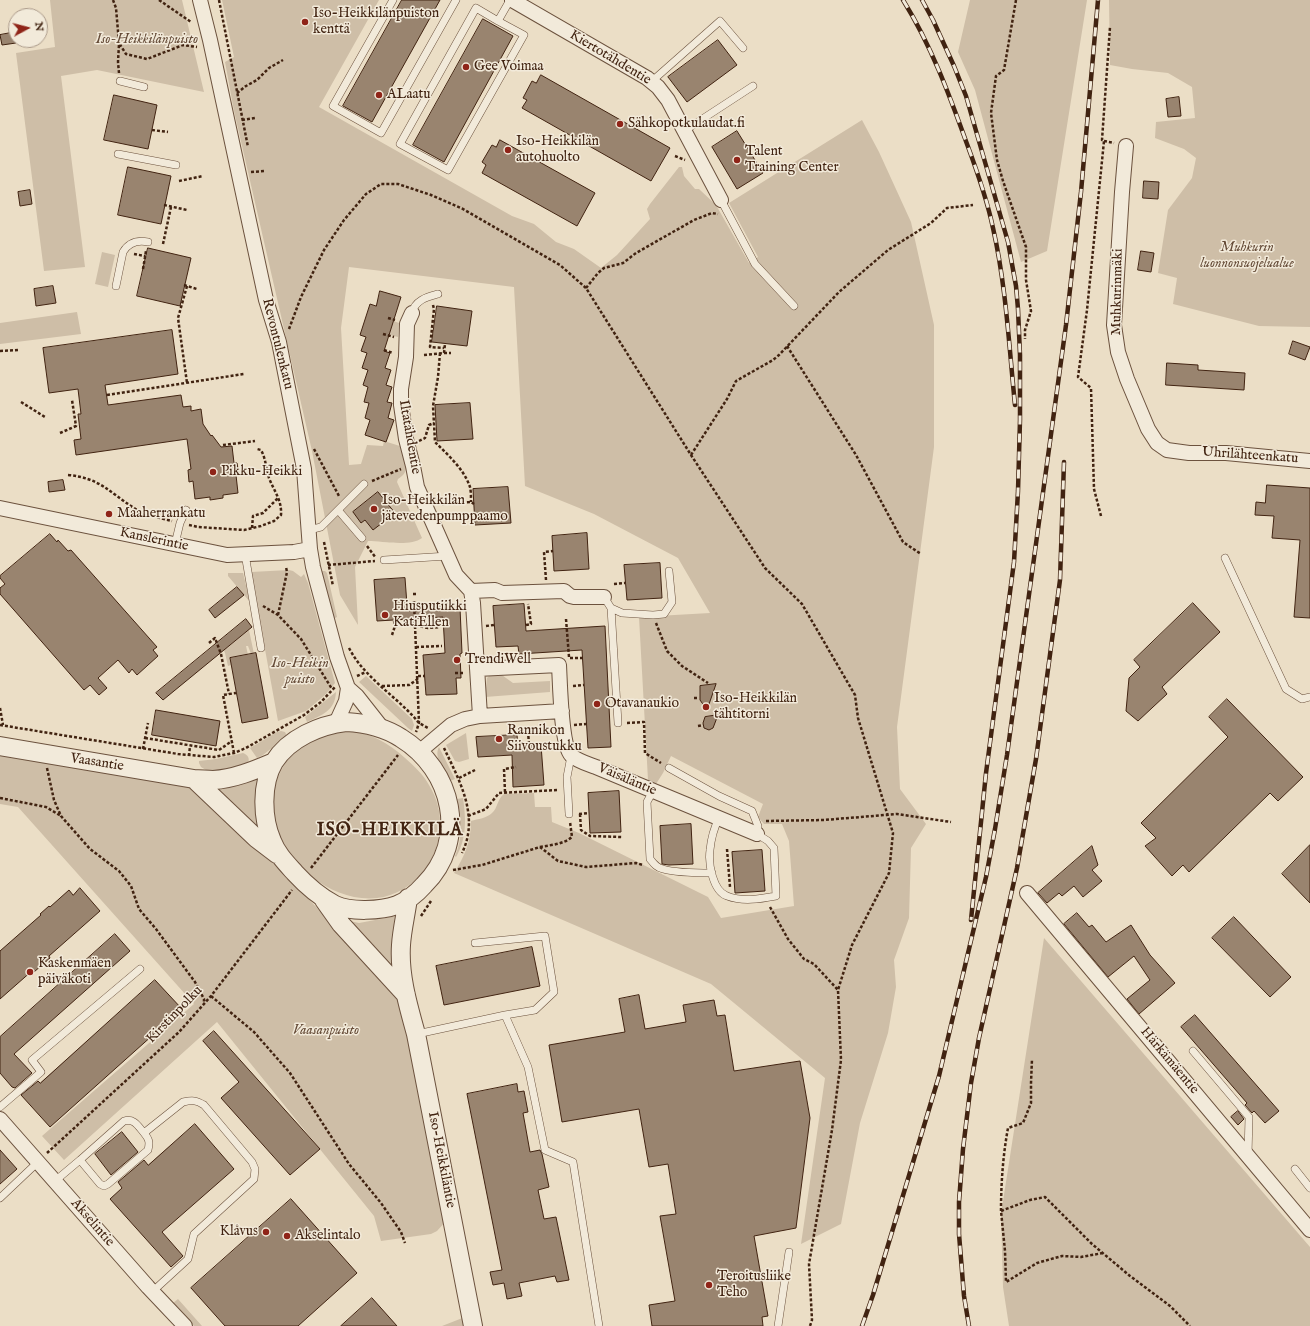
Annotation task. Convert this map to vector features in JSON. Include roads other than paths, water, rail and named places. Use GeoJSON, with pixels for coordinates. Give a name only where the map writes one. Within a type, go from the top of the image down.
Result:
{"type":"FeatureCollection","features":[{"type":"Feature","properties":{"kind":"street","name":"Revontulenkatu"},"geometry":{"type":"LineString","coordinates":[[200,0],[265,293],[280,342],[315,529],[310,549],[315,575],[346,685],[357,696],[383,729]]}},
{"type":"Feature","properties":{"kind":"street","name":"Kiertotähdentie"},"geometry":{"type":"LineString","coordinates":[[511,0],[658,87],[668,100],[721,200]]}},
{"type":"Feature","properties":{"kind":"street","name":"Muhkurinmäki"},"geometry":{"type":"LineString","coordinates":[[1126,146],[1114,325],[1118,352],[1127,379],[1148,429],[1156,443],[1167,450],[1189,452]]}},
{"type":"Feature","properties":{"kind":"street","name":"Iltatähdentie"},"geometry":{"type":"LineString","coordinates":[[412,313],[407,324],[406,357],[401,389],[401,405],[406,439],[417,487],[456,575],[471,591]]}},
{"type":"Feature","properties":{"kind":"street","name":"Uhrilähteenkatu"},"geometry":{"type":"LineString","coordinates":[[1189,452],[1226,453],[1310,461]]}},
{"type":"Feature","properties":{"kind":"street","name":"Kanslerintie"},"geometry":{"type":"LineString","coordinates":[[0,508],[227,554],[294,552],[310,549]]}},
{"type":"Feature","properties":{"kind":"street"},"geometry":{"type":"LineString","coordinates":[[480,716],[471,591],[495,590],[502,593],[564,591],[570,596],[607,602]]}},
{"type":"Feature","properties":{"kind":"street"},"geometry":{"type":"LineString","coordinates":[[477,669],[559,665],[566,746],[571,756]]}},
{"type":"Feature","properties":{"kind":"street"},"geometry":{"type":"LineString","coordinates":[[336,723],[346,701],[346,685]]}},
{"type":"Feature","properties":{"kind":"street"},"geometry":{"type":"LineString","coordinates":[[419,752],[451,725],[465,719],[480,716],[562,711]]}},
{"type":"Feature","properties":{"kind":"street"},"geometry":{"type":"LineString","coordinates":[[194,779],[256,838],[280,856],[306,875],[323,898],[336,905],[357,909],[397,905],[425,884],[439,867],[446,854],[451,831],[450,813],[445,794],[435,772],[419,752],[400,737],[383,729],[355,722],[336,723],[316,729],[292,743],[274,762],[267,781],[264,805],[268,829],[272,842],[280,856]]}},
{"type":"Feature","properties":{"kind":"street","name":"Vaasantie"},"geometry":{"type":"LineString","coordinates":[[0,746],[194,779],[213,780],[225,778],[245,773],[274,762]]}},
{"type":"Feature","properties":{"kind":"street","name":"Väisäläntie"},"geometry":{"type":"LineString","coordinates":[[571,756],[719,818],[757,828]]}},
{"type":"Feature","properties":{"kind":"street","name":"Härkämäentie"},"geometry":{"type":"LineString","coordinates":[[1027,893],[1310,1230]]}},
{"type":"Feature","properties":{"kind":"street","name":"Iso-Heikkiläntie"},"geometry":{"type":"LineString","coordinates":[[323,898],[342,924],[406,995]]}},
{"type":"Feature","properties":{"kind":"street","name":"Iso-Heikkiläntie"},"geometry":{"type":"LineString","coordinates":[[408,898],[401,946],[402,975],[416,1034],[473,1326]]}},
{"type":"Feature","properties":{"kind":"street","name":"Akselintie"},"geometry":{"type":"LineString","coordinates":[[0,1119],[152,1292],[185,1326]]}},
{"type":"Feature","properties":{"kind":"lane"},"geometry":{"type":"LineString","coordinates":[[393,0],[333,106],[381,133],[456,0]]}},
{"type":"Feature","properties":{"kind":"lane"},"geometry":{"type":"LineString","coordinates":[[498,21],[511,0]]}},
{"type":"Feature","properties":{"kind":"lane"},"geometry":{"type":"LineString","coordinates":[[476,8],[498,21],[524,35],[448,170],[400,144],[476,8]]}},
{"type":"Feature","properties":{"kind":"lane"},"geometry":{"type":"LineString","coordinates":[[651,82],[720,21],[743,48]]}},
{"type":"Feature","properties":{"kind":"lane"},"geometry":{"type":"LineString","coordinates":[[120,81],[144,88]]}},
{"type":"Feature","properties":{"kind":"lane"},"geometry":{"type":"LineString","coordinates":[[684,130],[753,86]]}},
{"type":"Feature","properties":{"kind":"lane"},"geometry":{"type":"LineString","coordinates":[[118,154],[176,165]]}},
{"type":"Feature","properties":{"kind":"lane"},"geometry":{"type":"LineString","coordinates":[[721,200],[755,264],[794,306]]}},
{"type":"Feature","properties":{"kind":"lane"},"geometry":{"type":"LineString","coordinates":[[116,286],[126,247],[134,242],[148,242]]}},
{"type":"Feature","properties":{"kind":"lane"},"geometry":{"type":"LineString","coordinates":[[412,313],[413,308],[423,299],[438,294]]}},
{"type":"Feature","properties":{"kind":"lane"},"geometry":{"type":"LineString","coordinates":[[315,529],[338,510],[364,484]]}},
{"type":"Feature","properties":{"kind":"lane"},"geometry":{"type":"LineString","coordinates":[[175,544],[180,523],[186,510]]}},
{"type":"Feature","properties":{"kind":"lane"},"geometry":{"type":"LineString","coordinates":[[338,510],[362,538]]}},
{"type":"Feature","properties":{"kind":"lane"},"geometry":{"type":"LineString","coordinates":[[245,554],[261,648]]}},
{"type":"Feature","properties":{"kind":"lane"},"geometry":{"type":"LineString","coordinates":[[380,560],[448,556]]}},
{"type":"Feature","properties":{"kind":"lane"},"geometry":{"type":"LineString","coordinates":[[1225,558],[1286,689],[1302,699],[1310,696]]}},
{"type":"Feature","properties":{"kind":"lane"},"geometry":{"type":"LineString","coordinates":[[607,602],[622,614],[664,614],[672,602],[669,571]]}},
{"type":"Feature","properties":{"kind":"lane"},"geometry":{"type":"LineString","coordinates":[[607,602],[618,723]]}},
{"type":"Feature","properties":{"kind":"lane"},"geometry":{"type":"LineString","coordinates":[[570,814],[567,777],[571,756]]}},
{"type":"Feature","properties":{"kind":"lane"},"geometry":{"type":"LineString","coordinates":[[669,768],[719,796],[752,811],[757,828],[774,848],[776,896],[743,900],[726,896],[716,887],[712,873],[710,851],[714,829],[719,818]]}},
{"type":"Feature","properties":{"kind":"lane"},"geometry":{"type":"LineString","coordinates":[[653,791],[647,802],[650,859],[655,865],[662,869],[712,873]]}},
{"type":"Feature","properties":{"kind":"lane"},"geometry":{"type":"LineString","coordinates":[[416,1034],[535,1010],[554,992],[545,936],[475,944]]}},
{"type":"Feature","properties":{"kind":"lane"},"geometry":{"type":"LineString","coordinates":[[0,1107],[41,1072],[32,1060],[140,969]]}},
{"type":"Feature","properties":{"kind":"lane"},"geometry":{"type":"LineString","coordinates":[[505,1015],[528,1067],[545,1150],[573,1162],[599,1326]]}},
{"type":"Feature","properties":{"kind":"lane"},"geometry":{"type":"LineString","coordinates":[[1193,1051],[1249,1117],[1248,1155]]}},
{"type":"Feature","properties":{"kind":"lane"},"geometry":{"type":"LineString","coordinates":[[144,1133],[183,1102],[198,1100],[204,1104],[252,1162],[256,1174],[254,1179],[194,1234],[188,1259],[152,1292]]}},
{"type":"Feature","properties":{"kind":"lane"},"geometry":{"type":"LineString","coordinates":[[55,1181],[124,1121],[134,1121],[149,1139],[150,1144],[148,1150],[104,1186],[100,1184],[80,1160]]}},
{"type":"Feature","properties":{"kind":"lane"},"geometry":{"type":"LineString","coordinates":[[0,1198],[38,1162]]}},
{"type":"Feature","properties":{"kind":"lane"},"geometry":{"type":"LineString","coordinates":[[1295,1169],[1310,1188]]}},
{"type":"Feature","properties":{"kind":"lane"},"geometry":{"type":"LineString","coordinates":[[778,1326],[789,1252]]}},
{"type":"Feature","properties":{"kind":"railway"},"geometry":{"type":"LineString","coordinates":[[903,0],[922,34],[939,70],[982,185],[988,206],[1001,271],[1007,316],[1015,405]]}},
{"type":"Feature","properties":{"kind":"railway"},"geometry":{"type":"LineString","coordinates":[[922,0],[933,20],[966,96],[1008,242],[1016,286],[1018,309],[1020,420],[1014,562],[986,773],[971,920]]}},
{"type":"Feature","properties":{"kind":"railway"},"geometry":{"type":"LineString","coordinates":[[862,1326],[873,1295],[939,1076],[986,877],[995,829],[1007,755],[1066,325],[1081,192],[1098,0]]}},
{"type":"Feature","properties":{"kind":"railway"},"geometry":{"type":"LineString","coordinates":[[969,1326],[964,1296],[959,1234],[959,1202],[963,1149],[971,1083],[979,1038],[1017,868],[1036,759],[1060,580],[1064,462]]}},
{"type":"Feature","properties":{"kind":"place","name":"Iso-Heikkilänpuiston kenttä"},"geometry":{"type":"Point","coordinates":[305,22]}},
{"type":"Feature","properties":{"kind":"place","name":"Gee Voimaa"},"geometry":{"type":"Point","coordinates":[466,67]}},
{"type":"Feature","properties":{"kind":"place","name":"ALaatu"},"geometry":{"type":"Point","coordinates":[379,95]}},
{"type":"Feature","properties":{"kind":"place","name":"Sähkopotkulaudat.fi"},"geometry":{"type":"Point","coordinates":[620,124]}},
{"type":"Feature","properties":{"kind":"place","name":"Iso-Heikkilän autohuolto"},"geometry":{"type":"Point","coordinates":[508,150]}},
{"type":"Feature","properties":{"kind":"place","name":"Talent Training Center"},"geometry":{"type":"Point","coordinates":[737,160]}},
{"type":"Feature","properties":{"kind":"place","name":"Pikku-Heikki"},"geometry":{"type":"Point","coordinates":[213,472]}},
{"type":"Feature","properties":{"kind":"place","name":"Iso-Heikkilän jätevedenpumppaamo"},"geometry":{"type":"Point","coordinates":[374,509]}},
{"type":"Feature","properties":{"kind":"place","name":"Maaherrankatu"},"geometry":{"type":"Point","coordinates":[109,514]}},
{"type":"Feature","properties":{"kind":"place","name":"Hiusputiikki KatiEllen"},"geometry":{"type":"Point","coordinates":[385,615]}},
{"type":"Feature","properties":{"kind":"place","name":"TrendiWell"},"geometry":{"type":"Point","coordinates":[457,660]}},
{"type":"Feature","properties":{"kind":"place","name":"Otavanaukio"},"geometry":{"type":"Point","coordinates":[597,704]}},
{"type":"Feature","properties":{"kind":"place","name":"Iso-Heikkilän tähtitorni"},"geometry":{"type":"Point","coordinates":[706,707]}},
{"type":"Feature","properties":{"kind":"place","name":"Rannikon Siivoustukku"},"geometry":{"type":"Point","coordinates":[499,739]}},
{"type":"Feature","properties":{"kind":"place","name":"Kaskenmäen päiväkoti"},"geometry":{"type":"Point","coordinates":[30,972]}},
{"type":"Feature","properties":{"kind":"place","name":"Klåvus"},"geometry":{"type":"Point","coordinates":[266,1232]}},
{"type":"Feature","properties":{"kind":"place","name":"Akselintalo"},"geometry":{"type":"Point","coordinates":[287,1236]}},
{"type":"Feature","properties":{"kind":"place","name":"Teroitusliike Teho"},"geometry":{"type":"Point","coordinates":[709,1285]}},
{"type":"Feature","properties":{"kind":"district","name":"ISO-HEIKKILÄ"},"geometry":{"type":"Point","coordinates":[390,831]}},
{"type":"Feature","properties":{"kind":"park label","name":"Iso-Heikkilänpuisto"},"geometry":{"type":"Point","coordinates":[147,40]}},
{"type":"Feature","properties":{"kind":"park label","name":"Muhkurin luonnonsuojelualue"},"geometry":{"type":"Point","coordinates":[1247,256]}},
{"type":"Feature","properties":{"kind":"park label","name":"Iso-Heikin puisto"},"geometry":{"type":"Point","coordinates":[300,672]}},
{"type":"Feature","properties":{"kind":"park label","name":"Vaasanpuisto"},"geometry":{"type":"Point","coordinates":[326,1031]}}]}
